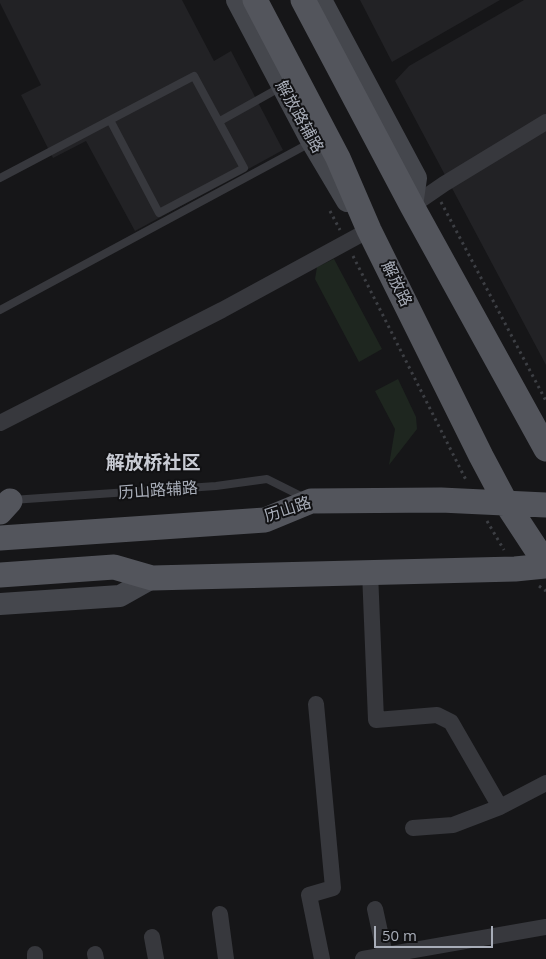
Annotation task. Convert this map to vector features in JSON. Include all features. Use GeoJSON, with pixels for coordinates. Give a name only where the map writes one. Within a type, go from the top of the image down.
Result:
{"type":"FeatureCollection","features":[{"type":"Feature","properties":{"kind":"main road","name":"解放路"},"geometry":{"type":"LineString","coordinates":[[255,0],[338,158],[369,230],[506,504],[546,565]]}},
{"type":"Feature","properties":{"kind":"main road"},"geometry":{"type":"LineString","coordinates":[[303,0],[412,206],[546,449]]}},
{"type":"Feature","properties":{"kind":"main road","name":"历山路"},"geometry":{"type":"LineString","coordinates":[[0,538],[265,520],[311,501],[441,500],[546,505]]}},
{"type":"Feature","properties":{"kind":"main road"},"geometry":{"type":"LineString","coordinates":[[0,575],[114,568],[152,578],[515,569],[546,565]]}},
{"type":"Feature","properties":{"kind":"street","name":"解放路辅路"},"geometry":{"type":"LineString","coordinates":[[237,0],[312,142],[344,197],[369,230]]}},
{"type":"Feature","properties":{"kind":"street"},"geometry":{"type":"LineString","coordinates":[[321,0],[416,178],[412,206]]}},
{"type":"Feature","properties":{"kind":"street"},"geometry":{"type":"LineString","coordinates":[[412,206],[444,184],[546,122]]}},
{"type":"Feature","properties":{"kind":"street"},"geometry":{"type":"LineString","coordinates":[[0,423],[222,310],[369,230]]}},
{"type":"Feature","properties":{"kind":"street"},"geometry":{"type":"LineString","coordinates":[[370,572],[376,720],[437,715],[451,722],[500,807]]}},
{"type":"Feature","properties":{"kind":"street"},"geometry":{"type":"LineString","coordinates":[[0,604],[120,596],[152,578]]}},
{"type":"Feature","properties":{"kind":"street"},"geometry":{"type":"LineString","coordinates":[[316,704],[333,888],[309,895],[322,959]]}},
{"type":"Feature","properties":{"kind":"street"},"geometry":{"type":"LineString","coordinates":[[413,828],[454,825],[500,807],[546,783]]}},
{"type":"Feature","properties":{"kind":"street"},"geometry":{"type":"LineString","coordinates":[[375,909],[385,955]]}},
{"type":"Feature","properties":{"kind":"street"},"geometry":{"type":"LineString","coordinates":[[220,914],[226,959]]}},
{"type":"Feature","properties":{"kind":"street"},"geometry":{"type":"LineString","coordinates":[[363,959],[546,927]]}},
{"type":"Feature","properties":{"kind":"street"},"geometry":{"type":"LineString","coordinates":[[152,937],[156,959]]}},
{"type":"Feature","properties":{"kind":"lane"},"geometry":{"type":"LineString","coordinates":[[0,178],[110,120],[194,76],[244,168],[159,213],[110,120]]}},
{"type":"Feature","properties":{"kind":"lane"},"geometry":{"type":"LineString","coordinates":[[220,121],[282,86]]}},
{"type":"Feature","properties":{"kind":"lane"},"geometry":{"type":"LineString","coordinates":[[0,310],[312,142]]}},
{"type":"Feature","properties":{"kind":"lane","name":"历山路辅路"},"geometry":{"type":"LineString","coordinates":[[3,504],[216,486],[267,479],[311,501]]}},
{"type":"Feature","properties":{"kind":"path"},"geometry":{"type":"LineString","coordinates":[[329,210],[456,457],[476,502],[515,569],[546,591]]}},
{"type":"Feature","properties":{"kind":"shaded area"},"geometry":{"type":"Polygon","coordinates":[[[0,0],[182,0],[214,61],[231,51],[283,150],[135,231],[86,141],[53,158],[21,95],[41,85],[0,0]]]}},
{"type":"Feature","properties":{"kind":"shaded area"},"geometry":{"type":"Polygon","coordinates":[[[360,0],[500,0],[392,62],[360,0]]]}},
{"type":"Feature","properties":{"kind":"shaded area"},"geometry":{"type":"Polygon","coordinates":[[[524,0],[546,0],[546,365],[395,81],[409,66],[524,0]]]}},
{"type":"Feature","properties":{"kind":"shaded area"},"geometry":{"type":"Polygon","coordinates":[[[334,259],[382,349],[359,362],[315,279],[317,267],[334,259]]]}},
{"type":"Feature","properties":{"kind":"shaded area"},"geometry":{"type":"Polygon","coordinates":[[[398,379],[416,417],[417,429],[389,465],[395,429],[375,391],[398,379]]]}},
{"type":"Feature","properties":{"kind":"district","name":"解放桥社区"},"geometry":{"type":"Point","coordinates":[153,464]}}]}
